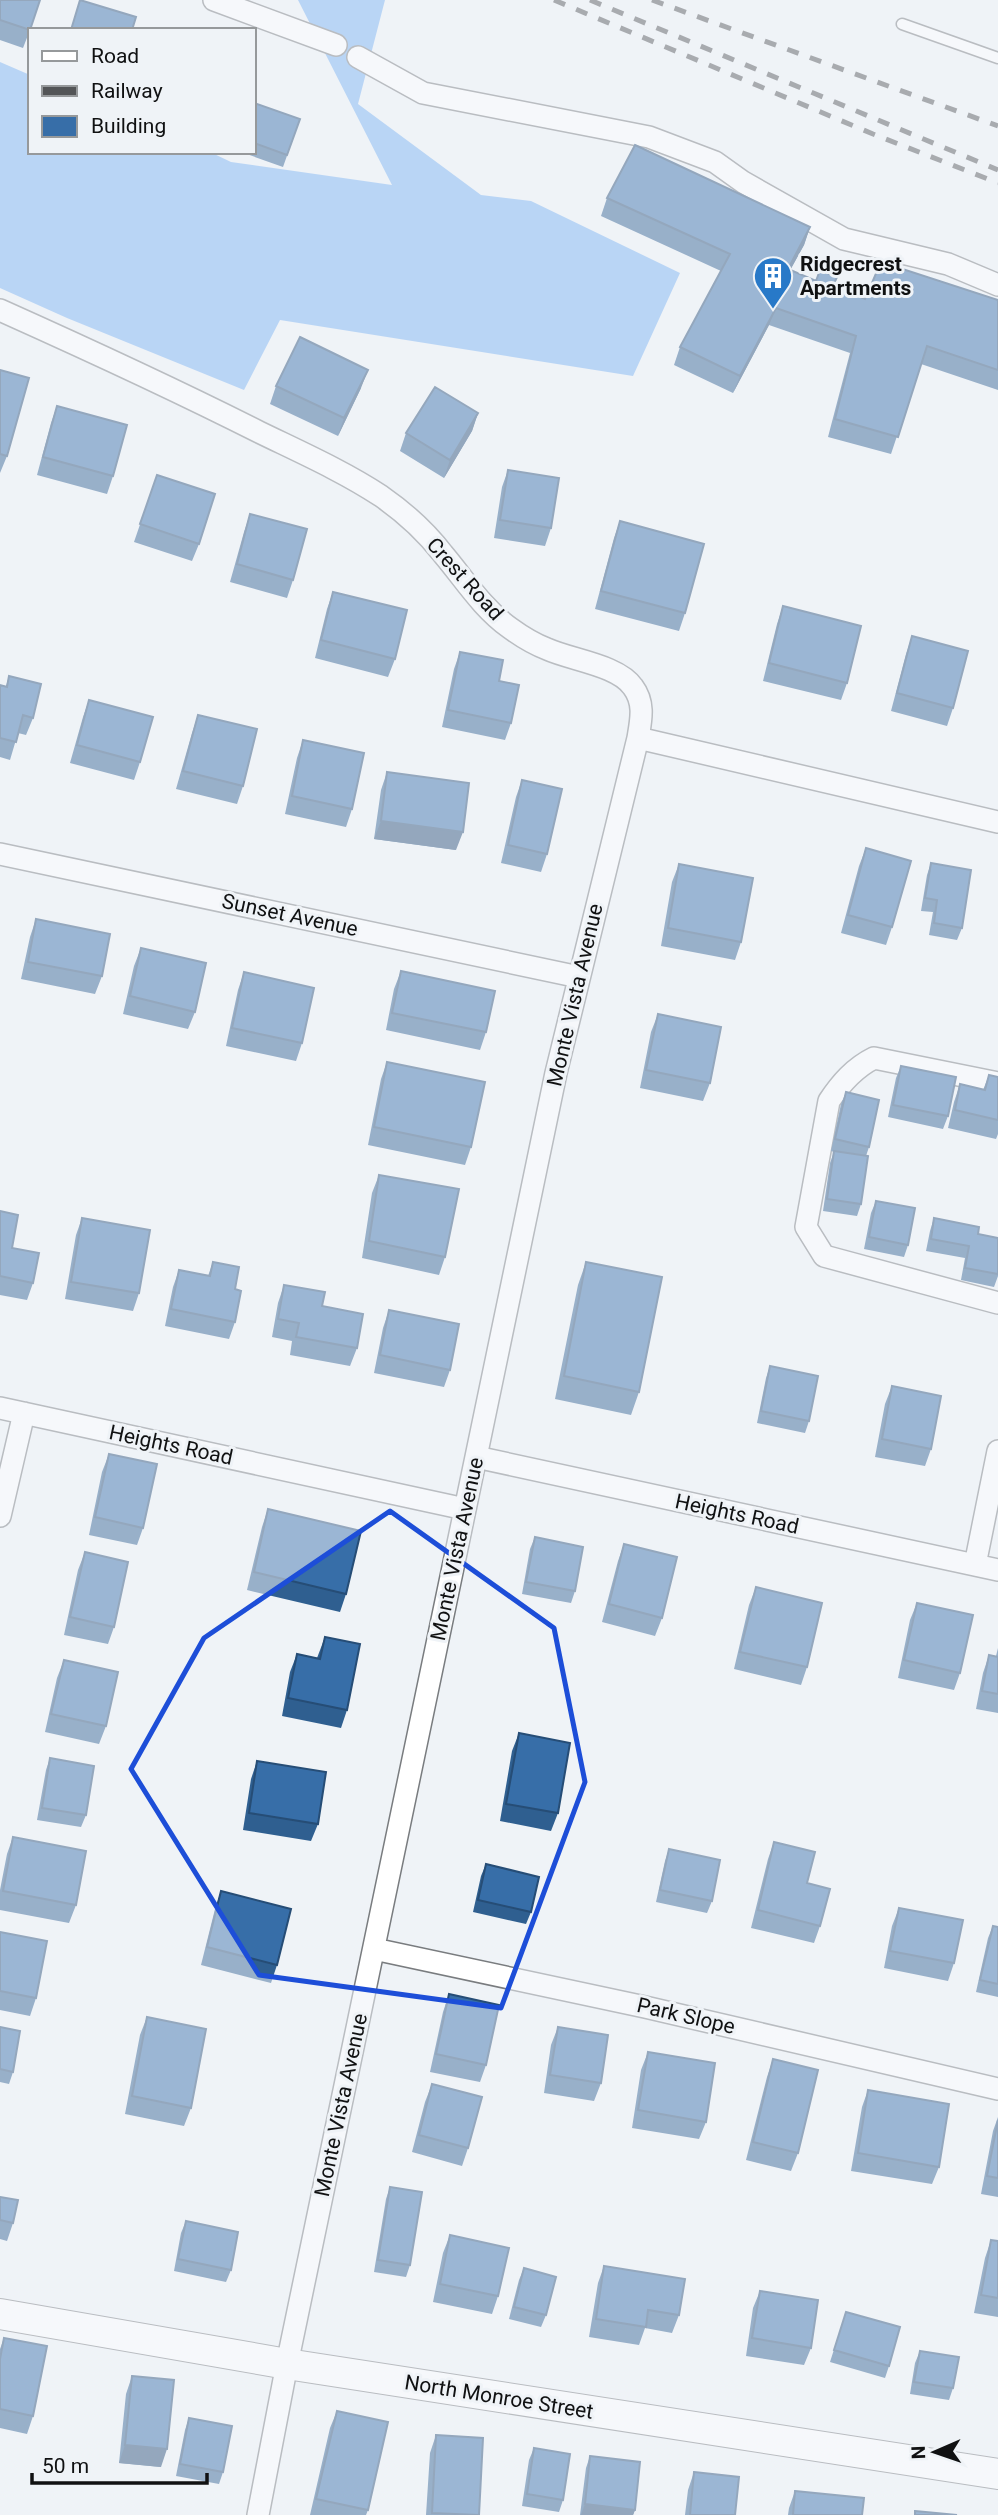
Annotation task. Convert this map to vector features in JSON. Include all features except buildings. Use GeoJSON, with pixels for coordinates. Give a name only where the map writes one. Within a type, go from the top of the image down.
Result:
{"type":"FeatureCollection","features":[{"type":"Feature","properties":{"kind":"main road","name":"North Monroe Street"},"geometry":{"type":"LineString","coordinates":[[0,2314],[288,2364],[998,2474]]}},
{"type":"Feature","properties":{"kind":"street"},"geometry":{"type":"LineString","coordinates":[[214,0],[336,44]]}},
{"type":"Feature","properties":{"kind":"street"},"geometry":{"type":"LineString","coordinates":[[358,57],[423,93],[649,137],[715,162],[743,182],[844,239],[948,264],[998,285]]}},
{"type":"Feature","properties":{"kind":"street","name":"Crest Road"},"geometry":{"type":"LineString","coordinates":[[0,310],[170,387],[344,474],[382,497],[433,542],[474,595],[498,619],[547,650],[620,675],[633,686],[640,702],[642,717],[638,738]]}},
{"type":"Feature","properties":{"kind":"street"},"geometry":{"type":"LineString","coordinates":[[638,738],[998,822]]}},
{"type":"Feature","properties":{"kind":"street","name":"Monte Vista Avenue"},"geometry":{"type":"LineString","coordinates":[[258,2515],[556,1073],[638,738]]}},
{"type":"Feature","properties":{"kind":"street","name":"Sunset Avenue"},"geometry":{"type":"LineString","coordinates":[[0,854],[579,977]]}},
{"type":"Feature","properties":{"kind":"street"},"geometry":{"type":"LineString","coordinates":[[998,1083],[874,1058],[860,1065],[840,1084],[829,1101],[806,1227],[824,1256],[998,1303]]}},
{"type":"Feature","properties":{"kind":"street","name":"Heights Road"},"geometry":{"type":"LineString","coordinates":[[0,1408],[466,1509]]}},
{"type":"Feature","properties":{"kind":"street"},"geometry":{"type":"LineString","coordinates":[[0,1516],[24,1413]]}},
{"type":"Feature","properties":{"kind":"street"},"geometry":{"type":"LineString","coordinates":[[975,1565],[998,1451]]}},
{"type":"Feature","properties":{"kind":"street","name":"Heights Road"},"geometry":{"type":"LineString","coordinates":[[476,1457],[998,1570]]}},
{"type":"Feature","properties":{"kind":"street","name":"Park Slope"},"geometry":{"type":"LineString","coordinates":[[374,1949],[645,2007],[998,2089]]}},
{"type":"Feature","properties":{"kind":"lane"},"geometry":{"type":"LineString","coordinates":[[902,24],[998,58]]}},
{"type":"Feature","properties":{"kind":"highlighted area"},"geometry":{"type":"Polygon","coordinates":[[[390,1511],[554,1628],[585,1782],[501,2008],[259,1975],[131,1769],[204,1638],[390,1511]]]}},
{"type":"Feature","properties":{"kind":"shaded area"},"geometry":{"type":"Polygon","coordinates":[[[298,0],[385,0],[358,104],[481,195],[531,201],[680,273],[633,376],[280,320],[244,390],[0,288],[0,62],[28,74],[28,154],[214,154],[231,162],[392,185],[298,0]]]}},
{"type":"Feature","properties":{"kind":"railway"},"geometry":{"type":"LineString","coordinates":[[554,0],[873,134],[998,183]]}},
{"type":"Feature","properties":{"kind":"railway"},"geometry":{"type":"LineString","coordinates":[[590,0],[998,170]]}},
{"type":"Feature","properties":{"kind":"railway"},"geometry":{"type":"LineString","coordinates":[[652,0],[998,126]]}},
{"type":"Feature","properties":{"kind":"place","name":"Ridgecrest Apartments"},"geometry":{"type":"Point","coordinates":[773,310]}}]}
